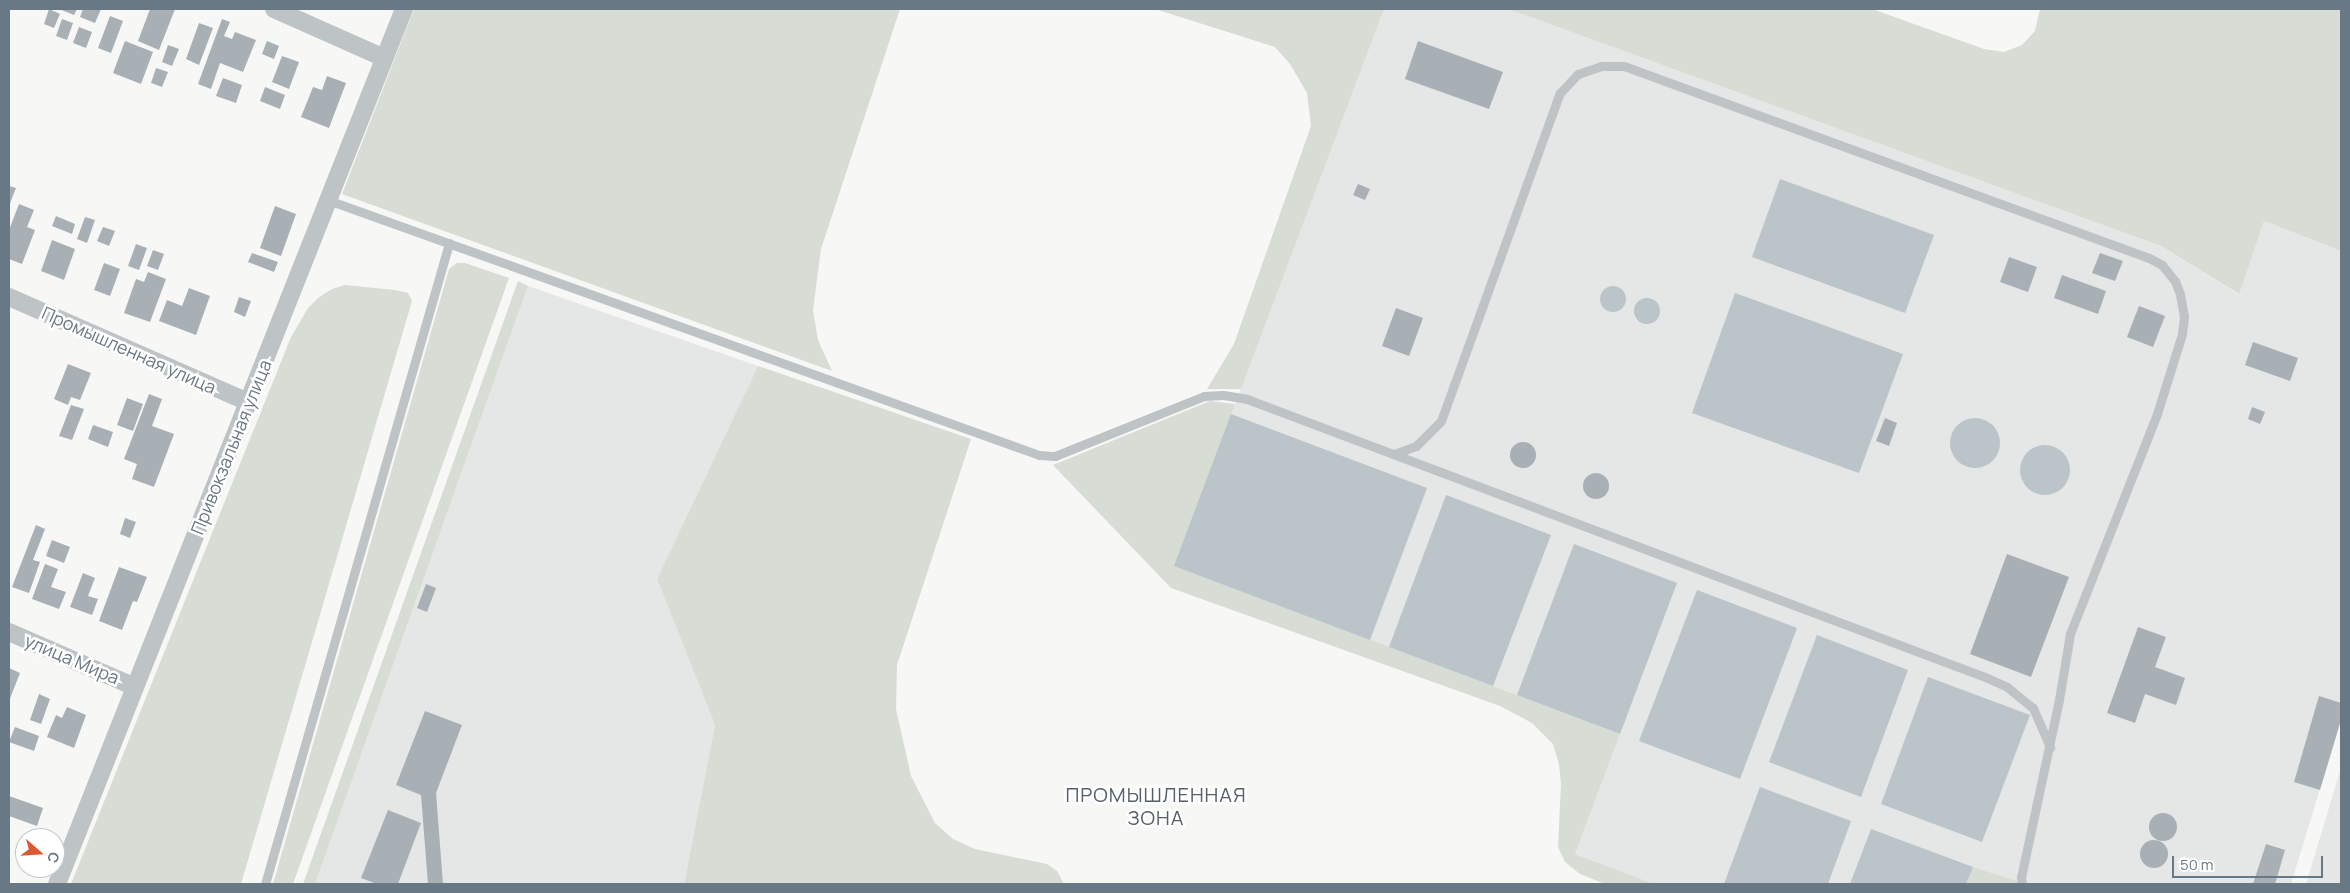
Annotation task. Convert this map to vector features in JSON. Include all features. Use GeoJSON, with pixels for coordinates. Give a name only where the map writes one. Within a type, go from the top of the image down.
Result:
{"type":"FeatureCollection","features":[{"type":"Feature","properties":{"kind":"street"},"geometry":{"type":"LineString","coordinates":[[274,9],[384,58]]}},
{"type":"Feature","properties":{"kind":"street","name":"Привокзальная улица"},"geometry":{"type":"LineString","coordinates":[[57,884],[404,9]]}},
{"type":"Feature","properties":{"kind":"street","name":"Промышленная улица"},"geometry":{"type":"LineString","coordinates":[[9,298],[248,402]]}},
{"type":"Feature","properties":{"kind":"street","name":"улица Мира"},"geometry":{"type":"LineString","coordinates":[[9,632],[135,687]]}},
{"type":"Feature","properties":{"kind":"lane"},"geometry":{"type":"LineString","coordinates":[[1394,454],[1420,443],[1441,421],[1560,93],[1578,74],[1602,66],[1624,66],[2150,258],[2162,265],[2175,281],[2183,305],[2182,334],[2157,414],[2070,634],[2050,747],[2021,877],[2022,884]]}},
{"type":"Feature","properties":{"kind":"lane"},"geometry":{"type":"LineString","coordinates":[[328,200],[1040,455],[1055,456],[1204,396],[1223,395],[1247,399],[1985,677],[2006,687],[2033,708],[2050,747]]}},
{"type":"Feature","properties":{"kind":"lane"},"geometry":{"type":"LineString","coordinates":[[265,884],[449,243]]}},
{"type":"Feature","properties":{"kind":"shaded area"},"geometry":{"type":"Polygon","coordinates":[[[414,9],[900,9],[821,249],[813,310],[818,340],[832,371],[342,194],[414,9]]]}},
{"type":"Feature","properties":{"kind":"shaded area"},"geometry":{"type":"Polygon","coordinates":[[[1155,9],[1384,9],[1241,389],[1207,389],[1234,344],[1311,126],[1307,93],[1290,64],[1275,47],[1155,9]]]}},
{"type":"Feature","properties":{"kind":"shaded area"},"geometry":{"type":"Polygon","coordinates":[[[1384,9],[1508,9],[2161,246],[2238,294],[2264,221],[2341,251],[2341,720],[2291,884],[2027,884],[1973,867],[1966,884],[1654,884],[1575,854],[1620,734],[1174,566],[1384,9]]]}},
{"type":"Feature","properties":{"kind":"shaded area"},"geometry":{"type":"Polygon","coordinates":[[[1508,9],[1872,9],[1984,49],[2004,52],[2022,45],[2035,31],[2040,9],[2341,9],[2341,251],[2264,221],[2239,294],[2161,246],[1508,9]]]}},
{"type":"Feature","properties":{"kind":"shaded area"},"geometry":{"type":"Polygon","coordinates":[[[1780,179],[1934,235],[1905,313],[1752,257],[1780,179]]]}},
{"type":"Feature","properties":{"kind":"shaded area"},"geometry":{"type":"Polygon","coordinates":[[[457,263],[465,263],[509,278],[293,884],[273,884],[449,269],[457,263]]]}},
{"type":"Feature","properties":{"kind":"shaded area"},"geometry":{"type":"Polygon","coordinates":[[[518,281],[528,286],[315,884],[303,884],[518,281]]]}},
{"type":"Feature","properties":{"kind":"shaded area"},"geometry":{"type":"Polygon","coordinates":[[[345,285],[408,293],[412,301],[241,884],[71,884],[291,337],[308,308],[318,298],[332,289],[345,285]]]}},
{"type":"Feature","properties":{"kind":"shaded area"},"geometry":{"type":"Polygon","coordinates":[[[528,286],[758,366],[657,579],[715,725],[684,884],[315,884],[528,286]]]}},
{"type":"Feature","properties":{"kind":"shaded area"},"geometry":{"type":"Polygon","coordinates":[[[1613,286],[1622,290],[1626,299],[1622,308],[1613,312],[1604,308],[1600,299],[1604,290],[1613,286]]]}},
{"type":"Feature","properties":{"kind":"shaded area"},"geometry":{"type":"Polygon","coordinates":[[[1735,293],[1903,354],[1859,473],[1692,413],[1735,293]]]}},
{"type":"Feature","properties":{"kind":"shaded area"},"geometry":{"type":"Polygon","coordinates":[[[1647,298],[1656,302],[1660,311],[1656,320],[1647,324],[1638,320],[1634,311],[1638,302],[1647,298]]]}},
{"type":"Feature","properties":{"kind":"shaded area"},"geometry":{"type":"Polygon","coordinates":[[[758,366],[971,439],[897,665],[896,709],[911,776],[935,823],[953,839],[975,849],[1047,864],[1057,871],[1064,884],[684,884],[715,725],[657,579],[758,366]]]}},
{"type":"Feature","properties":{"kind":"shaded area"},"geometry":{"type":"Polygon","coordinates":[[[1210,401],[1235,404],[1175,566],[1620,734],[1575,854],[1654,884],[1605,884],[1580,874],[1565,862],[1558,847],[1561,784],[1559,764],[1553,744],[1532,723],[1500,706],[1171,588],[1053,465],[1210,401]]]}},
{"type":"Feature","properties":{"kind":"shaded area"},"geometry":{"type":"Polygon","coordinates":[[[1231,414],[1427,488],[1370,640],[1174,566],[1231,414]]]}},
{"type":"Feature","properties":{"kind":"shaded area"},"geometry":{"type":"Polygon","coordinates":[[[1980,418],[1993,425],[1999,433],[1999,453],[1993,461],[1985,467],[1970,468],[1957,461],[1951,453],[1950,438],[1957,425],[1965,419],[1980,418]]]}},
{"type":"Feature","properties":{"kind":"shaded area"},"geometry":{"type":"Polygon","coordinates":[[[2050,445],[2063,452],[2069,460],[2069,480],[2063,488],[2055,494],[2040,495],[2027,488],[2021,480],[2020,465],[2027,452],[2035,446],[2050,445]]]}},
{"type":"Feature","properties":{"kind":"shaded area"},"geometry":{"type":"Polygon","coordinates":[[[1446,495],[1551,535],[1493,686],[1389,647],[1446,495]]]}},
{"type":"Feature","properties":{"kind":"shaded area"},"geometry":{"type":"Polygon","coordinates":[[[1574,544],[1677,583],[1620,734],[1517,695],[1574,544]]]}},
{"type":"Feature","properties":{"kind":"shaded area"},"geometry":{"type":"Polygon","coordinates":[[[1697,590],[1797,628],[1740,779],[1639,741],[1697,590]]]}},
{"type":"Feature","properties":{"kind":"shaded area"},"geometry":{"type":"Polygon","coordinates":[[[1817,635],[1908,670],[1861,797],[1769,762],[1817,635]]]}},
{"type":"Feature","properties":{"kind":"shaded area"},"geometry":{"type":"Polygon","coordinates":[[[1928,677],[2030,715],[1982,842],[1881,804],[1928,677]]]}},
{"type":"Feature","properties":{"kind":"shaded area"},"geometry":{"type":"Polygon","coordinates":[[[2341,768],[2341,884],[2306,884],[2334,791],[2341,768]]]}},
{"type":"Feature","properties":{"kind":"shaded area"},"geometry":{"type":"Polygon","coordinates":[[[1760,787],[1851,821],[1828,884],[1724,884],[1760,787]]]}},
{"type":"Feature","properties":{"kind":"shaded area"},"geometry":{"type":"Polygon","coordinates":[[[1871,829],[1973,867],[1966,884],[1850,884],[1871,829]]]}},
{"type":"Feature","properties":{"kind":"shaded area"},"geometry":{"type":"Polygon","coordinates":[[[1973,867],[2027,884],[1966,884],[1973,867]]]}},
{"type":"Feature","properties":{"kind":"building"},"geometry":{"type":"Polygon","coordinates":[[[49,9],[60,14],[54,28],[44,24],[49,9]]]}},
{"type":"Feature","properties":{"kind":"building"},"geometry":{"type":"Polygon","coordinates":[[[59,9],[77,9],[74,15],[59,9]]]}},
{"type":"Feature","properties":{"kind":"building"},"geometry":{"type":"Polygon","coordinates":[[[83,9],[101,9],[95,23],[80,17],[83,9]]]}},
{"type":"Feature","properties":{"kind":"building"},"geometry":{"type":"Polygon","coordinates":[[[150,9],[175,9],[159,50],[138,41],[150,9]]]}},
{"type":"Feature","properties":{"kind":"building"},"geometry":{"type":"Polygon","coordinates":[[[110,16],[123,21],[111,53],[98,48],[110,16]]]}},
{"type":"Feature","properties":{"kind":"building"},"geometry":{"type":"Polygon","coordinates":[[[62,19],[73,23],[67,40],[56,36],[62,19]]]}},
{"type":"Feature","properties":{"kind":"building"},"geometry":{"type":"Polygon","coordinates":[[[222,19],[230,22],[224,36],[232,39],[235,32],[256,40],[243,72],[220,63],[211,89],[198,84],[222,19]]]}},
{"type":"Feature","properties":{"kind":"building"},"geometry":{"type":"Polygon","coordinates":[[[199,23],[213,28],[199,65],[186,59],[199,23]]]}},
{"type":"Feature","properties":{"kind":"building"},"geometry":{"type":"Polygon","coordinates":[[[79,27],[92,32],[86,48],[73,43],[79,27]]]}},
{"type":"Feature","properties":{"kind":"building"},"geometry":{"type":"Polygon","coordinates":[[[125,41],[153,52],[141,84],[113,73],[125,41]]]}},
{"type":"Feature","properties":{"kind":"building"},"geometry":{"type":"Polygon","coordinates":[[[267,41],[279,46],[274,59],[262,54],[267,41]]]}},
{"type":"Feature","properties":{"kind":"building"},"geometry":{"type":"Polygon","coordinates":[[[1418,41],[1503,72],[1489,109],[1405,79],[1418,41]]]}},
{"type":"Feature","properties":{"kind":"building"},"geometry":{"type":"Polygon","coordinates":[[[168,45],[179,49],[172,66],[162,62],[168,45]]]}},
{"type":"Feature","properties":{"kind":"building"},"geometry":{"type":"Polygon","coordinates":[[[282,56],[299,62],[289,89],[272,82],[282,56]]]}},
{"type":"Feature","properties":{"kind":"building"},"geometry":{"type":"Polygon","coordinates":[[[156,68],[168,72],[162,87],[151,83],[156,68]]]}},
{"type":"Feature","properties":{"kind":"building"},"geometry":{"type":"Polygon","coordinates":[[[327,76],[346,83],[329,128],[301,117],[313,87],[322,90],[327,76]]]}},
{"type":"Feature","properties":{"kind":"building"},"geometry":{"type":"Polygon","coordinates":[[[223,78],[242,85],[236,103],[216,96],[223,78]]]}},
{"type":"Feature","properties":{"kind":"building"},"geometry":{"type":"Polygon","coordinates":[[[265,87],[285,95],[280,109],[260,101],[265,87]]]}},
{"type":"Feature","properties":{"kind":"building"},"geometry":{"type":"Polygon","coordinates":[[[1358,184],[1370,189],[1365,200],[1353,195],[1358,184]]]}},
{"type":"Feature","properties":{"kind":"building"},"geometry":{"type":"Polygon","coordinates":[[[9,186],[16,188],[9,206],[9,186]]]}},
{"type":"Feature","properties":{"kind":"building"},"geometry":{"type":"Polygon","coordinates":[[[19,204],[34,210],[27,227],[35,230],[22,264],[9,259],[9,230],[19,204]]]}},
{"type":"Feature","properties":{"kind":"building"},"geometry":{"type":"Polygon","coordinates":[[[275,206],[296,214],[281,256],[260,248],[275,206]]]}},
{"type":"Feature","properties":{"kind":"building"},"geometry":{"type":"Polygon","coordinates":[[[56,216],[75,224],[72,234],[52,226],[56,216]]]}},
{"type":"Feature","properties":{"kind":"building"},"geometry":{"type":"Polygon","coordinates":[[[85,217],[95,220],[87,243],[77,239],[85,217]]]}},
{"type":"Feature","properties":{"kind":"building"},"geometry":{"type":"Polygon","coordinates":[[[103,227],[115,231],[109,246],[97,241],[103,227]]]}},
{"type":"Feature","properties":{"kind":"building"},"geometry":{"type":"Polygon","coordinates":[[[52,240],[75,249],[64,280],[41,271],[52,240]]]}},
{"type":"Feature","properties":{"kind":"building"},"geometry":{"type":"Polygon","coordinates":[[[136,244],[147,248],[139,270],[128,266],[136,244]]]}},
{"type":"Feature","properties":{"kind":"building"},"geometry":{"type":"Polygon","coordinates":[[[153,250],[164,254],[158,270],[147,266],[153,250]]]}},
{"type":"Feature","properties":{"kind":"building"},"geometry":{"type":"Polygon","coordinates":[[[252,253],[278,262],[274,272],[248,262],[252,253]]]}},
{"type":"Feature","properties":{"kind":"building"},"geometry":{"type":"Polygon","coordinates":[[[2100,253],[2123,261],[2115,281],[2092,273],[2100,253]]]}},
{"type":"Feature","properties":{"kind":"building"},"geometry":{"type":"Polygon","coordinates":[[[2009,257],[2037,267],[2028,292],[2000,282],[2009,257]]]}},
{"type":"Feature","properties":{"kind":"building"},"geometry":{"type":"Polygon","coordinates":[[[104,263],[120,269],[110,296],[94,290],[104,263]]]}},
{"type":"Feature","properties":{"kind":"building"},"geometry":{"type":"Polygon","coordinates":[[[148,272],[166,279],[150,322],[124,313],[136,279],[144,282],[148,272]]]}},
{"type":"Feature","properties":{"kind":"building"},"geometry":{"type":"Polygon","coordinates":[[[2062,275],[2106,291],[2098,314],[2054,298],[2062,275]]]}},
{"type":"Feature","properties":{"kind":"building"},"geometry":{"type":"Polygon","coordinates":[[[189,288],[210,296],[196,335],[159,321],[167,300],[182,306],[189,288]]]}},
{"type":"Feature","properties":{"kind":"building"},"geometry":{"type":"Polygon","coordinates":[[[239,297],[251,301],[245,317],[234,312],[239,297]]]}},
{"type":"Feature","properties":{"kind":"building"},"geometry":{"type":"Polygon","coordinates":[[[2139,306],[2165,316],[2153,347],[2127,337],[2139,306]]]}},
{"type":"Feature","properties":{"kind":"building"},"geometry":{"type":"Polygon","coordinates":[[[1396,308],[1423,318],[1409,356],[1382,346],[1396,308]]]}},
{"type":"Feature","properties":{"kind":"building"},"geometry":{"type":"Polygon","coordinates":[[[2253,342],[2298,358],[2290,381],[2245,365],[2253,342]]]}},
{"type":"Feature","properties":{"kind":"building"},"geometry":{"type":"Polygon","coordinates":[[[68,364],[91,373],[80,400],[71,397],[68,405],[54,399],[68,364]]]}},
{"type":"Feature","properties":{"kind":"building"},"geometry":{"type":"Polygon","coordinates":[[[149,394],[162,399],[152,426],[174,434],[154,487],[132,479],[137,464],[124,459],[149,394]]]}},
{"type":"Feature","properties":{"kind":"building"},"geometry":{"type":"Polygon","coordinates":[[[127,398],[143,404],[133,431],[117,425],[127,398]]]}},
{"type":"Feature","properties":{"kind":"building"},"geometry":{"type":"Polygon","coordinates":[[[71,405],[84,409],[72,440],[59,436],[71,405]]]}},
{"type":"Feature","properties":{"kind":"building"},"geometry":{"type":"Polygon","coordinates":[[[2252,407],[2265,412],[2260,424],[2248,419],[2252,407]]]}},
{"type":"Feature","properties":{"kind":"building"},"geometry":{"type":"Polygon","coordinates":[[[1885,418],[1897,423],[1889,446],[1876,441],[1885,418]]]}},
{"type":"Feature","properties":{"kind":"building"},"geometry":{"type":"Polygon","coordinates":[[[93,425],[113,432],[108,447],[88,439],[93,425]]]}},
{"type":"Feature","properties":{"kind":"building"},"geometry":{"type":"Polygon","coordinates":[[[1523,442],[1532,446],[1536,455],[1532,464],[1523,468],[1514,464],[1510,455],[1514,446],[1523,442]]]}},
{"type":"Feature","properties":{"kind":"building"},"geometry":{"type":"Polygon","coordinates":[[[1596,473],[1605,477],[1609,486],[1605,495],[1596,499],[1587,495],[1583,486],[1587,477],[1596,473]]]}},
{"type":"Feature","properties":{"kind":"building"},"geometry":{"type":"Polygon","coordinates":[[[125,518],[136,522],[130,538],[120,534],[125,518]]]}},
{"type":"Feature","properties":{"kind":"building"},"geometry":{"type":"Polygon","coordinates":[[[36,525],[45,529],[33,560],[40,562],[29,593],[12,587],[36,525]]]}},
{"type":"Feature","properties":{"kind":"building"},"geometry":{"type":"Polygon","coordinates":[[[52,540],[70,547],[64,563],[46,556],[52,540]]]}},
{"type":"Feature","properties":{"kind":"building"},"geometry":{"type":"Polygon","coordinates":[[[2007,554],[2069,577],[2031,677],[1970,654],[2007,554]]]}},
{"type":"Feature","properties":{"kind":"building"},"geometry":{"type":"Polygon","coordinates":[[[45,564],[58,569],[51,587],[66,592],[59,609],[32,599],[45,564]]]}},
{"type":"Feature","properties":{"kind":"building"},"geometry":{"type":"Polygon","coordinates":[[[119,567],[147,577],[137,602],[133,601],[122,630],[99,621],[119,567]]]}},
{"type":"Feature","properties":{"kind":"building"},"geometry":{"type":"Polygon","coordinates":[[[83,573],[95,578],[88,596],[98,599],[92,615],[70,607],[83,573]]]}},
{"type":"Feature","properties":{"kind":"building"},"geometry":{"type":"Polygon","coordinates":[[[426,584],[436,588],[427,612],[417,608],[426,584]]]}},
{"type":"Feature","properties":{"kind":"building"},"geometry":{"type":"Polygon","coordinates":[[[2138,627],[2166,637],[2155,667],[2185,678],[2176,705],[2145,694],[2135,723],[2107,713],[2138,627]]]}},
{"type":"Feature","properties":{"kind":"building"},"geometry":{"type":"Polygon","coordinates":[[[9,668],[20,673],[9,701],[9,668]]]}},
{"type":"Feature","properties":{"kind":"building"},"geometry":{"type":"Polygon","coordinates":[[[39,694],[50,699],[41,724],[30,720],[39,694]]]}},
{"type":"Feature","properties":{"kind":"building"},"geometry":{"type":"Polygon","coordinates":[[[2319,696],[2341,703],[2341,720],[2320,790],[2294,782],[2319,696]]]}},
{"type":"Feature","properties":{"kind":"building"},"geometry":{"type":"Polygon","coordinates":[[[67,707],[86,715],[74,748],[47,737],[56,715],[62,718],[67,707]]]}},
{"type":"Feature","properties":{"kind":"building"},"geometry":{"type":"Polygon","coordinates":[[[425,711],[462,725],[436,793],[443,884],[428,884],[421,795],[396,785],[425,711]]]}},
{"type":"Feature","properties":{"kind":"building"},"geometry":{"type":"Polygon","coordinates":[[[15,727],[39,736],[34,751],[9,742],[15,727]]]}},
{"type":"Feature","properties":{"kind":"building"},"geometry":{"type":"Polygon","coordinates":[[[9,796],[43,808],[37,826],[9,816],[9,796]]]}},
{"type":"Feature","properties":{"kind":"building"},"geometry":{"type":"Polygon","coordinates":[[[388,810],[421,823],[398,884],[377,884],[361,878],[388,810]]]}},
{"type":"Feature","properties":{"kind":"building"},"geometry":{"type":"Polygon","coordinates":[[[2163,813],[2173,817],[2177,827],[2173,837],[2163,841],[2153,837],[2149,827],[2153,817],[2163,813]]]}},
{"type":"Feature","properties":{"kind":"building"},"geometry":{"type":"Polygon","coordinates":[[[2154,840],[2164,844],[2168,854],[2164,864],[2154,868],[2144,864],[2140,854],[2144,844],[2154,840]]]}},
{"type":"Feature","properties":{"kind":"building"},"geometry":{"type":"Polygon","coordinates":[[[2266,844],[2285,850],[2275,884],[2253,884],[2266,844]]]}},
{"type":"Feature","properties":{"kind":"district","name":"ПРОМЫШЛЕННАЯ ЗОНА"},"geometry":{"type":"Point","coordinates":[1156,806]}}]}
